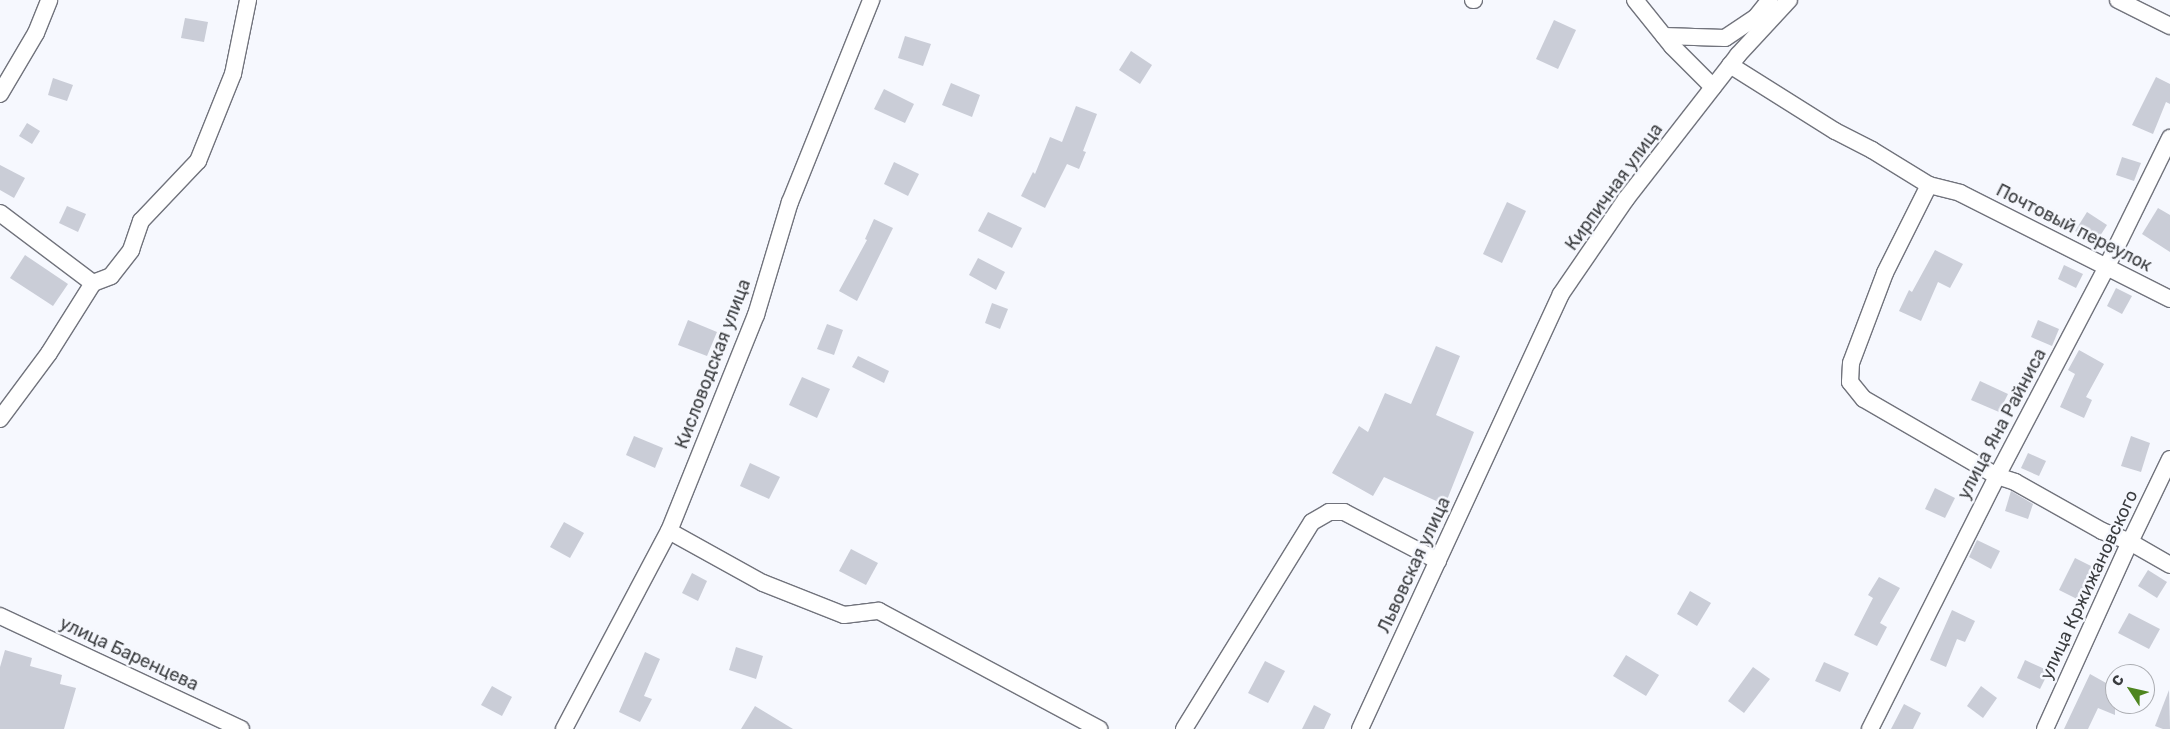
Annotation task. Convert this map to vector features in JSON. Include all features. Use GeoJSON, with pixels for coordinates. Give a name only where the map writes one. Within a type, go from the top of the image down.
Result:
{"type":"FeatureCollection","features":[{"type":"Feature","properties":{"kind":"street"},"geometry":{"type":"LineString","coordinates":[[0,94],[36,33],[49,0]]}},
{"type":"Feature","properties":{"kind":"street"},"geometry":{"type":"LineString","coordinates":[[0,419],[49,353],[93,283],[111,276],[131,250],[142,221],[198,161],[233,74],[248,0]]}},
{"type":"Feature","properties":{"kind":"street","name":"Кисловодская улица"},"geometry":{"type":"LineString","coordinates":[[564,729],[669,531],[756,315],[790,202],[871,0]]}},
{"type":"Feature","properties":{"kind":"street"},"geometry":{"type":"LineString","coordinates":[[1636,0],[1664,36],[1713,87]]}},
{"type":"Feature","properties":{"kind":"street"},"geometry":{"type":"LineString","coordinates":[[1664,36],[1725,38],[1756,17],[1770,0]]}},
{"type":"Feature","properties":{"kind":"street","name":"Кирпичная улица"},"geometry":{"type":"LineString","coordinates":[[1503,418],[1561,294],[1626,199],[1730,65],[1790,0]]}},
{"type":"Feature","properties":{"kind":"street"},"geometry":{"type":"LineString","coordinates":[[2118,0],[2170,26]]}},
{"type":"Feature","properties":{"kind":"street","name":"Почтовый переулок"},"geometry":{"type":"LineString","coordinates":[[1730,65],[1835,131],[1872,150],[1929,185],[1960,193],[2170,299]]}},
{"type":"Feature","properties":{"kind":"street","name":"улица Яна Райниса"},"geometry":{"type":"LineString","coordinates":[[1870,729],[1997,476],[2106,268],[2170,138]]}},
{"type":"Feature","properties":{"kind":"street"},"geometry":{"type":"LineString","coordinates":[[1929,185],[1885,273],[1851,363],[1850,382],[1864,399],[1997,476],[2015,482],[2102,531],[2130,542],[2170,565]]}},
{"type":"Feature","properties":{"kind":"street"},"geometry":{"type":"LineString","coordinates":[[0,213],[93,283]]}},
{"type":"Feature","properties":{"kind":"street","name":"Львовская улица"},"geometry":{"type":"LineString","coordinates":[[1360,729],[1503,418]]}},
{"type":"Feature","properties":{"kind":"street","name":"улица Кржижановского"},"geometry":{"type":"LineString","coordinates":[[2045,729],[2170,459]]}},
{"type":"Feature","properties":{"kind":"street"},"geometry":{"type":"LineString","coordinates":[[1184,729],[1312,522],[1328,512],[1344,512],[1438,561]]}},
{"type":"Feature","properties":{"kind":"street"},"geometry":{"type":"LineString","coordinates":[[669,531],[763,582],[844,615],[879,611],[1099,729]]}},
{"type":"Feature","properties":{"kind":"street","name":"улица Баренцева"},"geometry":{"type":"LineString","coordinates":[[0,616],[241,729]]}},
{"type":"Feature","properties":{"kind":"building"},"geometry":{"type":"Polygon","coordinates":[[[185,18],[208,22],[204,42],[181,38],[185,18]]]}},
{"type":"Feature","properties":{"kind":"building"},"geometry":{"type":"Polygon","coordinates":[[[1554,20],[1576,30],[1558,69],[1536,59],[1554,20]]]}},
{"type":"Feature","properties":{"kind":"building"},"geometry":{"type":"Polygon","coordinates":[[[905,36],[931,44],[923,66],[898,58],[905,36]]]}},
{"type":"Feature","properties":{"kind":"building"},"geometry":{"type":"Polygon","coordinates":[[[1131,51],[1152,65],[1140,84],[1119,70],[1131,51]]]}},
{"type":"Feature","properties":{"kind":"building"},"geometry":{"type":"Polygon","coordinates":[[[2156,77],[2170,84],[2170,104],[2166,102],[2153,134],[2132,125],[2156,77]]]}},
{"type":"Feature","properties":{"kind":"building"},"geometry":{"type":"Polygon","coordinates":[[[53,78],[73,85],[67,101],[48,95],[53,78]]]}},
{"type":"Feature","properties":{"kind":"building"},"geometry":{"type":"Polygon","coordinates":[[[951,83],[980,95],[972,117],[942,105],[951,83]]]}},
{"type":"Feature","properties":{"kind":"building"},"geometry":{"type":"Polygon","coordinates":[[[884,89],[914,104],[905,123],[874,109],[884,89]]]}},
{"type":"Feature","properties":{"kind":"building"},"geometry":{"type":"Polygon","coordinates":[[[1076,106],[1097,114],[1083,151],[1086,152],[1079,169],[1067,164],[1045,208],[1021,196],[1033,172],[1035,174],[1050,137],[1062,142],[1076,106]]]}},
{"type":"Feature","properties":{"kind":"building"},"geometry":{"type":"Polygon","coordinates":[[[27,123],[40,131],[32,144],[19,136],[27,123]]]}},
{"type":"Feature","properties":{"kind":"building"},"geometry":{"type":"Polygon","coordinates":[[[2122,157],[2141,163],[2134,181],[2116,175],[2122,157]]]}},
{"type":"Feature","properties":{"kind":"building"},"geometry":{"type":"Polygon","coordinates":[[[894,162],[919,174],[908,196],[884,184],[894,162]]]}},
{"type":"Feature","properties":{"kind":"building"},"geometry":{"type":"Polygon","coordinates":[[[0,165],[25,178],[14,198],[0,190],[0,165]]]}},
{"type":"Feature","properties":{"kind":"building"},"geometry":{"type":"Polygon","coordinates":[[[1507,202],[1526,211],[1502,263],[1483,254],[1507,202]]]}},
{"type":"Feature","properties":{"kind":"building"},"geometry":{"type":"Polygon","coordinates":[[[67,206],[86,214],[78,232],[59,223],[67,206]]]}},
{"type":"Feature","properties":{"kind":"building"},"geometry":{"type":"Polygon","coordinates":[[[2158,208],[2170,215],[2170,252],[2142,234],[2158,208]]]}},
{"type":"Feature","properties":{"kind":"building"},"geometry":{"type":"Polygon","coordinates":[[[988,212],[1022,228],[1012,248],[978,231],[988,212]]]}},
{"type":"Feature","properties":{"kind":"building"},"geometry":{"type":"Polygon","coordinates":[[[2087,212],[2107,225],[2095,244],[2075,231],[2087,212]]]}},
{"type":"Feature","properties":{"kind":"building"},"geometry":{"type":"Polygon","coordinates":[[[874,219],[893,228],[857,301],[839,291],[867,240],[865,239],[874,219]]]}},
{"type":"Feature","properties":{"kind":"building"},"geometry":{"type":"Polygon","coordinates":[[[1935,250],[1963,264],[1950,288],[1938,282],[1921,321],[1899,311],[1909,290],[1912,292],[1935,250]]]}},
{"type":"Feature","properties":{"kind":"building"},"geometry":{"type":"Polygon","coordinates":[[[25,255],[68,284],[53,306],[10,278],[25,255]]]}},
{"type":"Feature","properties":{"kind":"building"},"geometry":{"type":"Polygon","coordinates":[[[978,258],[1005,272],[996,290],[969,275],[978,258]]]}},
{"type":"Feature","properties":{"kind":"building"},"geometry":{"type":"Polygon","coordinates":[[[2064,265],[2083,274],[2076,288],[2058,279],[2064,265]]]}},
{"type":"Feature","properties":{"kind":"building"},"geometry":{"type":"Polygon","coordinates":[[[2116,288],[2132,296],[2122,314],[2107,306],[2116,288]]]}},
{"type":"Feature","properties":{"kind":"building"},"geometry":{"type":"Polygon","coordinates":[[[992,303],[1008,309],[1000,329],[985,323],[992,303]]]}},
{"type":"Feature","properties":{"kind":"building"},"geometry":{"type":"Polygon","coordinates":[[[688,320],[717,332],[707,356],[678,345],[688,320]]]}},
{"type":"Feature","properties":{"kind":"building"},"geometry":{"type":"Polygon","coordinates":[[[2038,320],[2059,329],[2052,346],[2031,337],[2038,320]]]}},
{"type":"Feature","properties":{"kind":"building"},"geometry":{"type":"Polygon","coordinates":[[[827,324],[843,330],[834,355],[817,349],[827,324]]]}},
{"type":"Feature","properties":{"kind":"building"},"geometry":{"type":"Polygon","coordinates":[[[1436,346],[1460,356],[1436,415],[1474,432],[1445,505],[1384,477],[1373,496],[1332,473],[1359,426],[1368,432],[1385,393],[1411,404],[1436,346]]]}},
{"type":"Feature","properties":{"kind":"building"},"geometry":{"type":"Polygon","coordinates":[[[2079,350],[2104,364],[2086,397],[2092,400],[2084,418],[2060,407],[2075,374],[2068,370],[2079,350]]]}},
{"type":"Feature","properties":{"kind":"building"},"geometry":{"type":"Polygon","coordinates":[[[858,356],[889,371],[884,383],[852,367],[858,356]]]}},
{"type":"Feature","properties":{"kind":"building"},"geometry":{"type":"Polygon","coordinates":[[[802,377],[830,389],[817,418],[789,405],[802,377]]]}},
{"type":"Feature","properties":{"kind":"building"},"geometry":{"type":"Polygon","coordinates":[[[1980,381],[2008,394],[1999,412],[1971,400],[1980,381]]]}},
{"type":"Feature","properties":{"kind":"building"},"geometry":{"type":"Polygon","coordinates":[[[634,436],[663,448],[655,468],[626,455],[634,436]]]}},
{"type":"Feature","properties":{"kind":"building"},"geometry":{"type":"Polygon","coordinates":[[[2131,436],[2150,443],[2141,472],[2121,466],[2131,436]]]}},
{"type":"Feature","properties":{"kind":"building"},"geometry":{"type":"Polygon","coordinates":[[[2028,453],[2046,461],[2039,476],[2021,468],[2028,453]]]}},
{"type":"Feature","properties":{"kind":"building"},"geometry":{"type":"Polygon","coordinates":[[[750,463],[780,477],[769,499],[740,486],[750,463]]]}},
{"type":"Feature","properties":{"kind":"building"},"geometry":{"type":"Polygon","coordinates":[[[1935,488],[1955,498],[1945,518],[1925,509],[1935,488]]]}},
{"type":"Feature","properties":{"kind":"building"},"geometry":{"type":"Polygon","coordinates":[[[2011,491],[2033,504],[2028,519],[2005,511],[2011,491]]]}},
{"type":"Feature","properties":{"kind":"building"},"geometry":{"type":"Polygon","coordinates":[[[564,522],[584,533],[570,558],[550,547],[564,522]]]}},
{"type":"Feature","properties":{"kind":"building"},"geometry":{"type":"Polygon","coordinates":[[[1977,540],[2000,551],[1991,569],[1969,557],[1977,540]]]}},
{"type":"Feature","properties":{"kind":"building"},"geometry":{"type":"Polygon","coordinates":[[[851,549],[878,563],[866,585],[839,571],[851,549]]]}},
{"type":"Feature","properties":{"kind":"building"},"geometry":{"type":"Polygon","coordinates":[[[2075,558],[2093,567],[2077,599],[2059,590],[2075,558]]]}},
{"type":"Feature","properties":{"kind":"building"},"geometry":{"type":"Polygon","coordinates":[[[2148,570],[2167,582],[2157,598],[2138,586],[2148,570]]]}},
{"type":"Feature","properties":{"kind":"building"},"geometry":{"type":"Polygon","coordinates":[[[692,573],[707,581],[698,601],[682,593],[692,573]]]}},
{"type":"Feature","properties":{"kind":"building"},"geometry":{"type":"Polygon","coordinates":[[[1879,577],[1900,588],[1880,623],[1887,627],[1877,646],[1854,635],[1873,598],[1868,595],[1879,577]]]}},
{"type":"Feature","properties":{"kind":"building"},"geometry":{"type":"Polygon","coordinates":[[[1690,591],[1711,603],[1697,626],[1677,614],[1690,591]]]}},
{"type":"Feature","properties":{"kind":"building"},"geometry":{"type":"Polygon","coordinates":[[[1952,610],[1975,621],[1965,642],[1957,639],[1946,667],[1930,660],[1952,610]]]}},
{"type":"Feature","properties":{"kind":"building"},"geometry":{"type":"Polygon","coordinates":[[[2129,613],[2160,629],[2149,649],[2118,633],[2129,613]]]}},
{"type":"Feature","properties":{"kind":"building"},"geometry":{"type":"Polygon","coordinates":[[[736,647],[763,656],[756,679],[729,670],[736,647]]]}},
{"type":"Feature","properties":{"kind":"building"},"geometry":{"type":"Polygon","coordinates":[[[5,650],[32,658],[30,666],[62,675],[60,684],[76,688],[64,729],[0,729],[0,667],[5,650]]]}},
{"type":"Feature","properties":{"kind":"building"},"geometry":{"type":"Polygon","coordinates":[[[645,652],[660,659],[644,696],[652,699],[640,722],[619,712],[645,652]]]}},
{"type":"Feature","properties":{"kind":"building"},"geometry":{"type":"Polygon","coordinates":[[[1626,655],[1659,675],[1646,696],[1613,676],[1626,655]]]}},
{"type":"Feature","properties":{"kind":"building"},"geometry":{"type":"Polygon","coordinates":[[[2025,660],[2049,671],[2040,689],[2017,678],[2025,660]]]}},
{"type":"Feature","properties":{"kind":"building"},"geometry":{"type":"Polygon","coordinates":[[[1265,661],[1285,671],[1268,703],[1248,693],[1265,661]]]}},
{"type":"Feature","properties":{"kind":"building"},"geometry":{"type":"Polygon","coordinates":[[[1824,662],[1849,673],[1840,692],[1815,681],[1824,662]]]}},
{"type":"Feature","properties":{"kind":"building"},"geometry":{"type":"Polygon","coordinates":[[[1753,667],[1770,679],[1744,713],[1728,701],[1753,667]]]}},
{"type":"Feature","properties":{"kind":"building"},"geometry":{"type":"Polygon","coordinates":[[[2090,674],[2105,682],[2105,711],[2098,708],[2088,729],[2064,729],[2090,674]]]}},
{"type":"Feature","properties":{"kind":"building"},"geometry":{"type":"Polygon","coordinates":[[[492,686],[512,697],[502,716],[481,705],[492,686]]]}},
{"type":"Feature","properties":{"kind":"building"},"geometry":{"type":"Polygon","coordinates":[[[1981,686],[1997,698],[1983,718],[1967,706],[1981,686]]]}},
{"type":"Feature","properties":{"kind":"building"},"geometry":{"type":"Polygon","coordinates":[[[2169,690],[2170,729],[2163,729],[2155,726],[2169,690]]]}},
{"type":"Feature","properties":{"kind":"building"},"geometry":{"type":"Polygon","coordinates":[[[1904,704],[1921,713],[1913,729],[1891,729],[1904,704]]]}},
{"type":"Feature","properties":{"kind":"building"},"geometry":{"type":"Polygon","coordinates":[[[1314,705],[1331,714],[1324,729],[1302,729],[1314,705]]]}},
{"type":"Feature","properties":{"kind":"building"},"geometry":{"type":"Polygon","coordinates":[[[755,706],[793,729],[741,729],[755,706]]]}}]}
